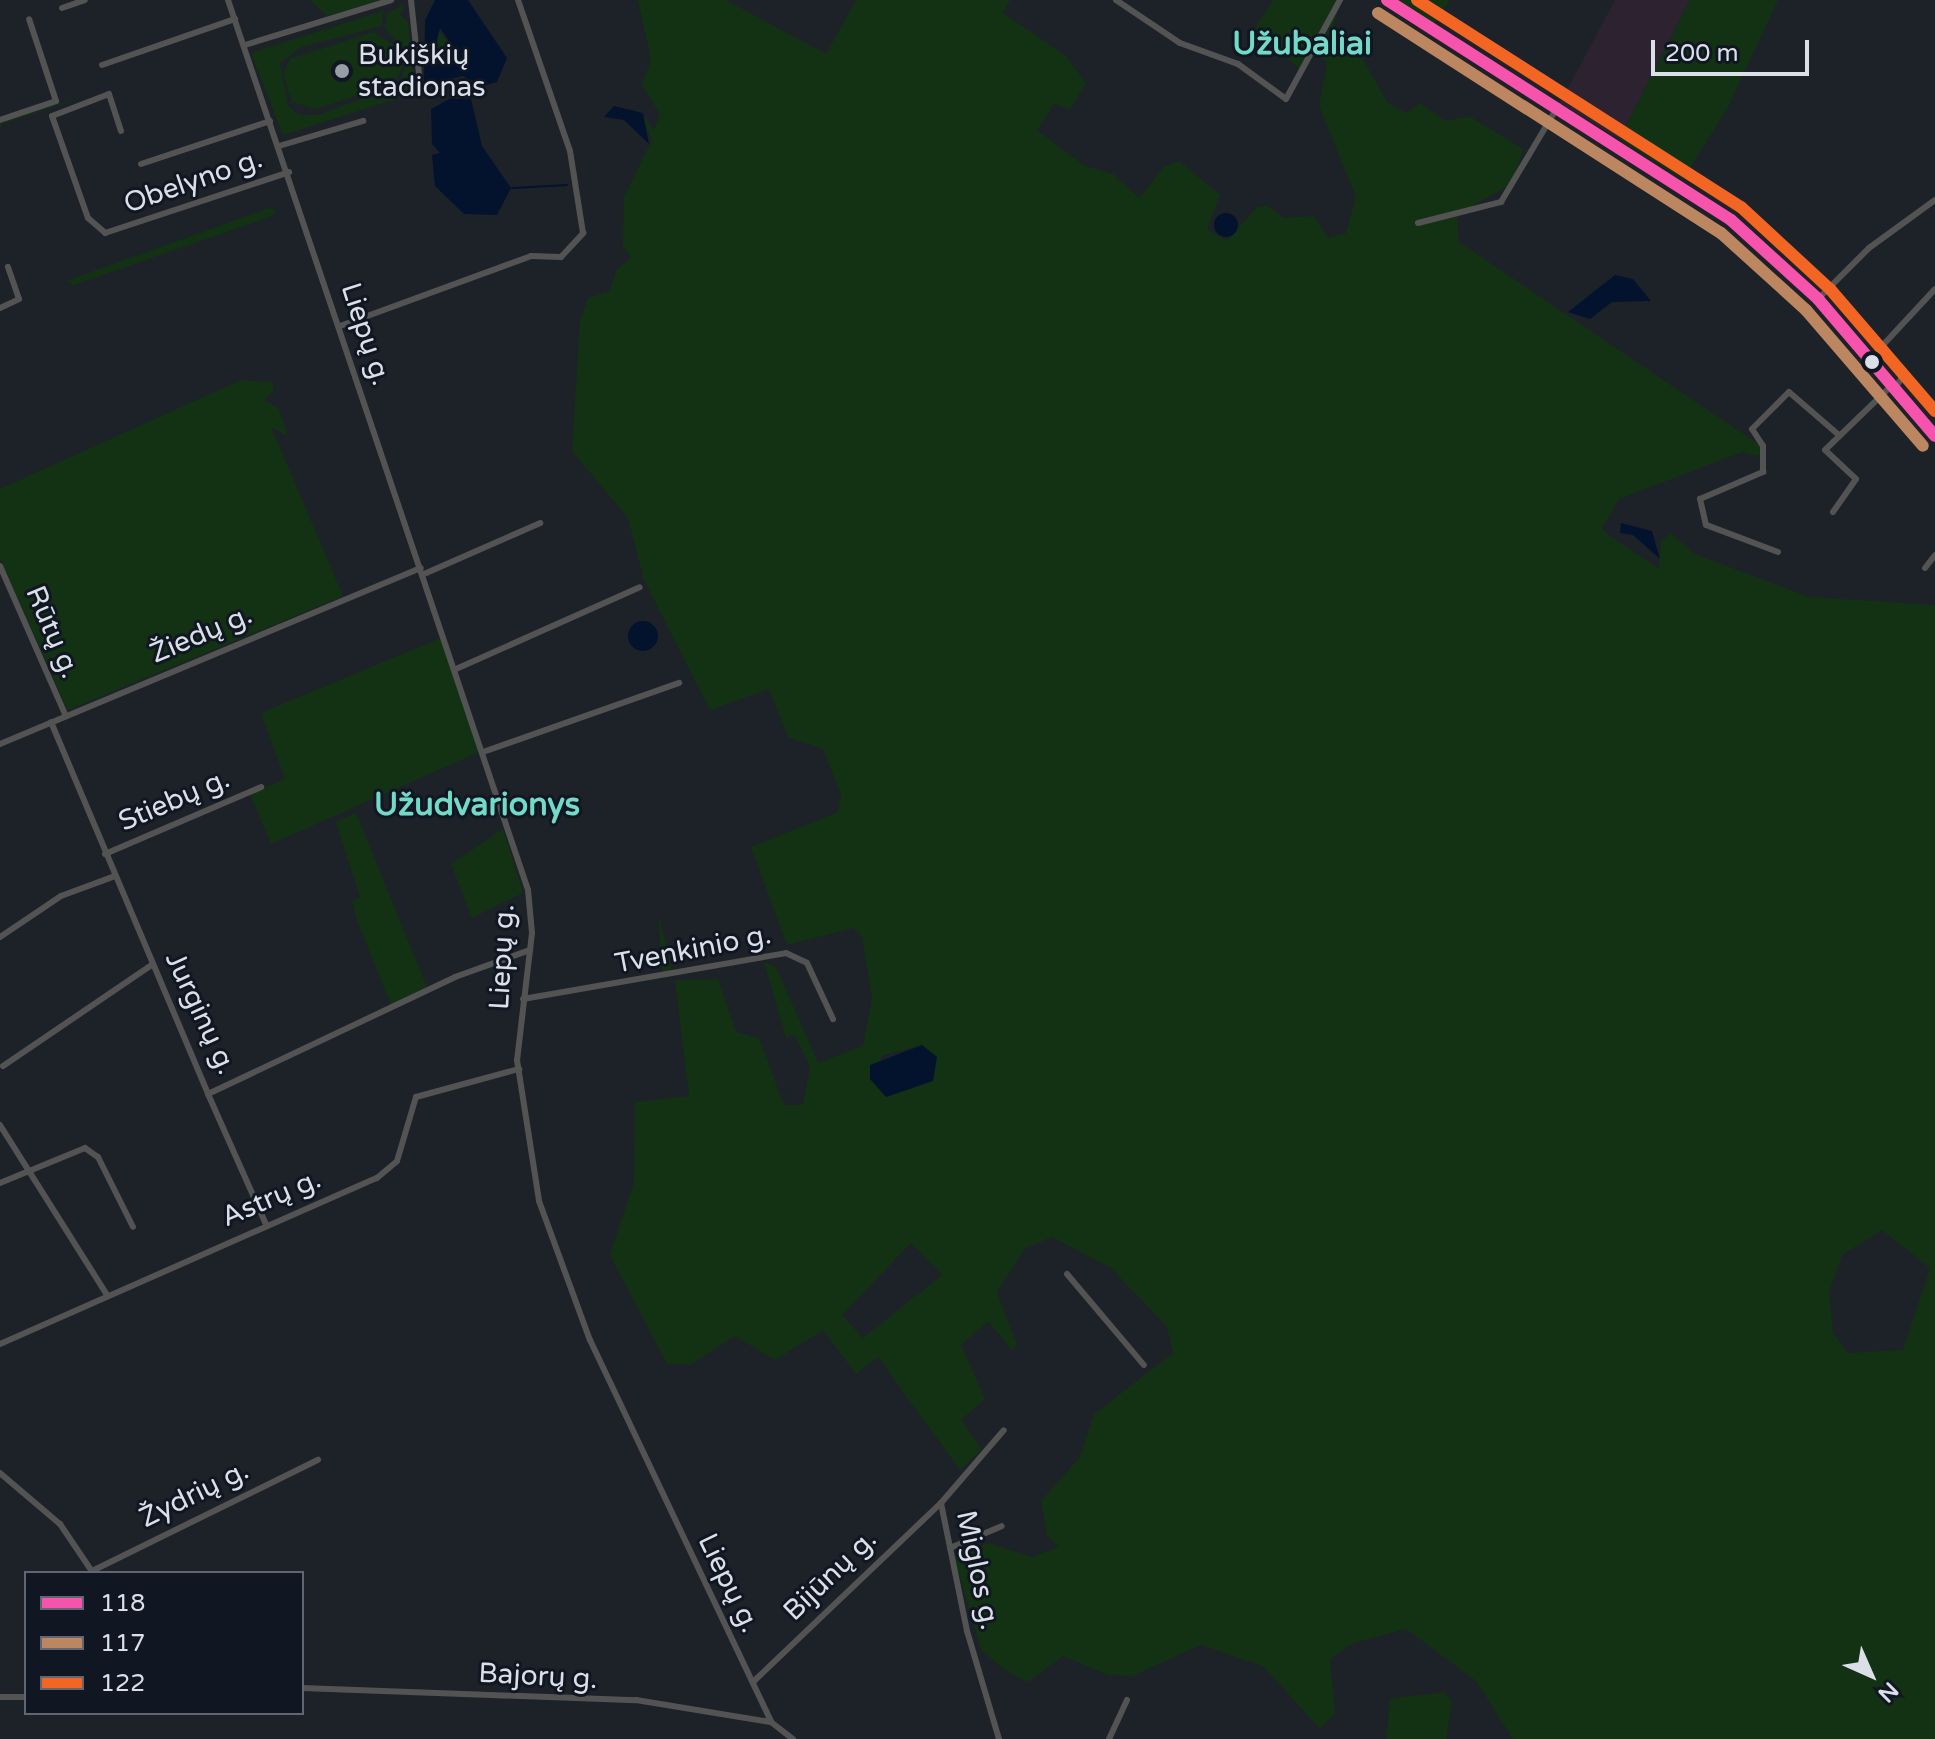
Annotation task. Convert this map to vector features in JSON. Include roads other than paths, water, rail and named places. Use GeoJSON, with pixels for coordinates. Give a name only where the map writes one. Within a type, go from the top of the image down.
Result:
{"type":"FeatureCollection","features":[{"type":"Feature","properties":{"kind":"main road"},"geometry":{"type":"LineString","coordinates":[[1387,0],[1702,197],[1818,299],[1935,436]]}},
{"type":"Feature","properties":{"kind":"street"},"geometry":{"type":"LineString","coordinates":[[62,8],[85,0]]}},
{"type":"Feature","properties":{"kind":"street","name":"Liepų g."},"geometry":{"type":"LineString","coordinates":[[228,0],[289,172],[528,890],[530,950],[523,999],[519,1069],[539,1201],[590,1340],[771,1722]]}},
{"type":"Feature","properties":{"kind":"street"},"geometry":{"type":"LineString","coordinates":[[245,45],[391,0]]}},
{"type":"Feature","properties":{"kind":"street"},"geometry":{"type":"LineString","coordinates":[[411,0],[421,92]]}},
{"type":"Feature","properties":{"kind":"street"},"geometry":{"type":"LineString","coordinates":[[340,326],[531,256],[561,257],[583,233],[570,151],[518,0]]}},
{"type":"Feature","properties":{"kind":"street"},"geometry":{"type":"LineString","coordinates":[[1116,0],[1180,43],[1238,64],[1286,99],[1340,0]]}},
{"type":"Feature","properties":{"kind":"street"},"geometry":{"type":"LineString","coordinates":[[0,120],[56,101],[29,19]]}},
{"type":"Feature","properties":{"kind":"street"},"geometry":{"type":"LineString","coordinates":[[102,65],[235,19]]}},
{"type":"Feature","properties":{"kind":"street","name":"Obelyno g."},"geometry":{"type":"LineString","coordinates":[[121,131],[109,94],[52,116],[88,218],[105,233],[289,172]]}},
{"type":"Feature","properties":{"kind":"street"},"geometry":{"type":"LineString","coordinates":[[1418,223],[1501,202],[1558,106]]}},
{"type":"Feature","properties":{"kind":"street"},"geometry":{"type":"LineString","coordinates":[[141,164],[270,121]]}},
{"type":"Feature","properties":{"kind":"street"},"geometry":{"type":"LineString","coordinates":[[279,146],[363,121]]}},
{"type":"Feature","properties":{"kind":"street"},"geometry":{"type":"LineString","coordinates":[[1818,299],[1869,248],[1935,200]]}},
{"type":"Feature","properties":{"kind":"street"},"geometry":{"type":"LineString","coordinates":[[0,308],[19,299],[8,267]]}},
{"type":"Feature","properties":{"kind":"street"},"geometry":{"type":"LineString","coordinates":[[1833,512],[1857,485],[1825,450],[1903,376],[1884,342],[1935,289]]}},
{"type":"Feature","properties":{"kind":"street"},"geometry":{"type":"LineString","coordinates":[[1778,552],[1706,525],[1700,499],[1763,472],[1763,446],[1752,429],[1789,392],[1840,436]]}},
{"type":"Feature","properties":{"kind":"street","name":"Žiedų g."},"geometry":{"type":"LineString","coordinates":[[0,744],[540,523]]}},
{"type":"Feature","properties":{"kind":"street"},"geometry":{"type":"LineString","coordinates":[[1925,568],[1935,555]]}},
{"type":"Feature","properties":{"kind":"street","name":"Rūtų g."},"geometry":{"type":"LineString","coordinates":[[0,566],[66,716]]}},
{"type":"Feature","properties":{"kind":"street"},"geometry":{"type":"LineString","coordinates":[[456,669],[640,587]]}},
{"type":"Feature","properties":{"kind":"street"},"geometry":{"type":"LineString","coordinates":[[483,752],[679,683]]}},
{"type":"Feature","properties":{"kind":"street","name":"Jurginų g."},"geometry":{"type":"LineString","coordinates":[[51,722],[208,1094],[455,977],[530,950]]}},
{"type":"Feature","properties":{"kind":"street","name":"Stiebų g."},"geometry":{"type":"LineString","coordinates":[[105,854],[261,787]]}},
{"type":"Feature","properties":{"kind":"street"},"geometry":{"type":"LineString","coordinates":[[0,937],[61,896],[115,876]]}},
{"type":"Feature","properties":{"kind":"street","name":"Tvenkinio g."},"geometry":{"type":"LineString","coordinates":[[523,999],[786,953],[807,963],[833,1019]]}},
{"type":"Feature","properties":{"kind":"street"},"geometry":{"type":"LineString","coordinates":[[3,1066],[153,964]]}},
{"type":"Feature","properties":{"kind":"street","name":"Astrų g."},"geometry":{"type":"LineString","coordinates":[[0,1344],[391,1171],[416,1097],[519,1069]]}},
{"type":"Feature","properties":{"kind":"street"},"geometry":{"type":"LineString","coordinates":[[208,1094],[266,1224]]}},
{"type":"Feature","properties":{"kind":"street"},"geometry":{"type":"LineString","coordinates":[[0,1125],[33,1166],[107,1295]]}},
{"type":"Feature","properties":{"kind":"street"},"geometry":{"type":"LineString","coordinates":[[0,1183],[74,1147],[90,1150],[133,1227]]}},
{"type":"Feature","properties":{"kind":"street"},"geometry":{"type":"LineString","coordinates":[[1067,1274],[1144,1365]]}},
{"type":"Feature","properties":{"kind":"street","name":"Miglos g."},"geometry":{"type":"LineString","coordinates":[[999,1739],[941,1503],[1004,1430]]}},
{"type":"Feature","properties":{"kind":"street","name":"Žydrių g."},"geometry":{"type":"LineString","coordinates":[[94,1571],[318,1460]]}},
{"type":"Feature","properties":{"kind":"street"},"geometry":{"type":"LineString","coordinates":[[0,1473],[60,1524],[91,1571]]}},
{"type":"Feature","properties":{"kind":"street","name":"Bijūnų g."},"geometry":{"type":"LineString","coordinates":[[753,1682],[941,1503]]}},
{"type":"Feature","properties":{"kind":"street"},"geometry":{"type":"LineString","coordinates":[[950,1548],[1002,1526]]}},
{"type":"Feature","properties":{"kind":"street","name":"Bajorų g."},"geometry":{"type":"LineString","coordinates":[[304,1688],[636,1700],[771,1722]]}},
{"type":"Feature","properties":{"kind":"street"},"geometry":{"type":"LineString","coordinates":[[0,1697],[24,1697]]}},
{"type":"Feature","properties":{"kind":"street"},"geometry":{"type":"LineString","coordinates":[[1109,1739],[1127,1700]]}},
{"type":"Feature","properties":{"kind":"street"},"geometry":{"type":"LineString","coordinates":[[771,1722],[793,1739]]}},
{"type":"Feature","properties":{"kind":"water"},"geometry":{"type":"Polygon","coordinates":[[[435,0],[468,0],[507,58],[497,82],[483,86],[463,76],[424,85],[425,20],[435,0]],[[440,28],[432,62],[445,67],[446,57],[456,60],[457,53],[440,28]]]}},
{"type":"Feature","properties":{"kind":"water"},"geometry":{"type":"Polygon","coordinates":[[[449,99],[471,99],[482,146],[511,188],[497,215],[464,214],[435,186],[432,155],[440,153],[432,144],[431,109],[449,99]]]}},
{"type":"Feature","properties":{"kind":"water"},"geometry":{"type":"Polygon","coordinates":[[[614,106],[643,113],[649,144],[624,120],[604,117],[614,106]]]}},
{"type":"Feature","properties":{"kind":"water"},"geometry":{"type":"Polygon","coordinates":[[[1226,213],[1235,216],[1238,225],[1235,234],[1226,237],[1217,234],[1214,225],[1217,216],[1226,213]]]}},
{"type":"Feature","properties":{"kind":"water"},"geometry":{"type":"Polygon","coordinates":[[[1615,275],[1633,279],[1651,301],[1612,302],[1590,319],[1568,312],[1615,275]]]}},
{"type":"Feature","properties":{"kind":"water"},"geometry":{"type":"Polygon","coordinates":[[[1621,523],[1652,531],[1660,559],[1633,535],[1620,533],[1621,523]]]}},
{"type":"Feature","properties":{"kind":"water"},"geometry":{"type":"Polygon","coordinates":[[[643,621],[654,625],[658,636],[654,647],[643,651],[632,647],[628,636],[632,625],[643,621]]]}},
{"type":"Feature","properties":{"kind":"water"},"geometry":{"type":"Polygon","coordinates":[[[922,1045],[937,1057],[933,1081],[886,1097],[870,1079],[870,1065],[922,1045]]]}},
{"type":"Feature","properties":{"kind":"waterway"},"geometry":{"type":"LineString","coordinates":[[512,188],[567,185]]}},
{"type":"Feature","properties":{"kind":"place","name":"Bukiškių stadionas"},"geometry":{"type":"Point","coordinates":[342,71]}},
{"type":"Feature","properties":{"kind":"district","name":"Užubaliai"},"geometry":{"type":"Point","coordinates":[1302,44]}},
{"type":"Feature","properties":{"kind":"district","name":"Užudvarionys"},"geometry":{"type":"Point","coordinates":[477,805]}}]}
